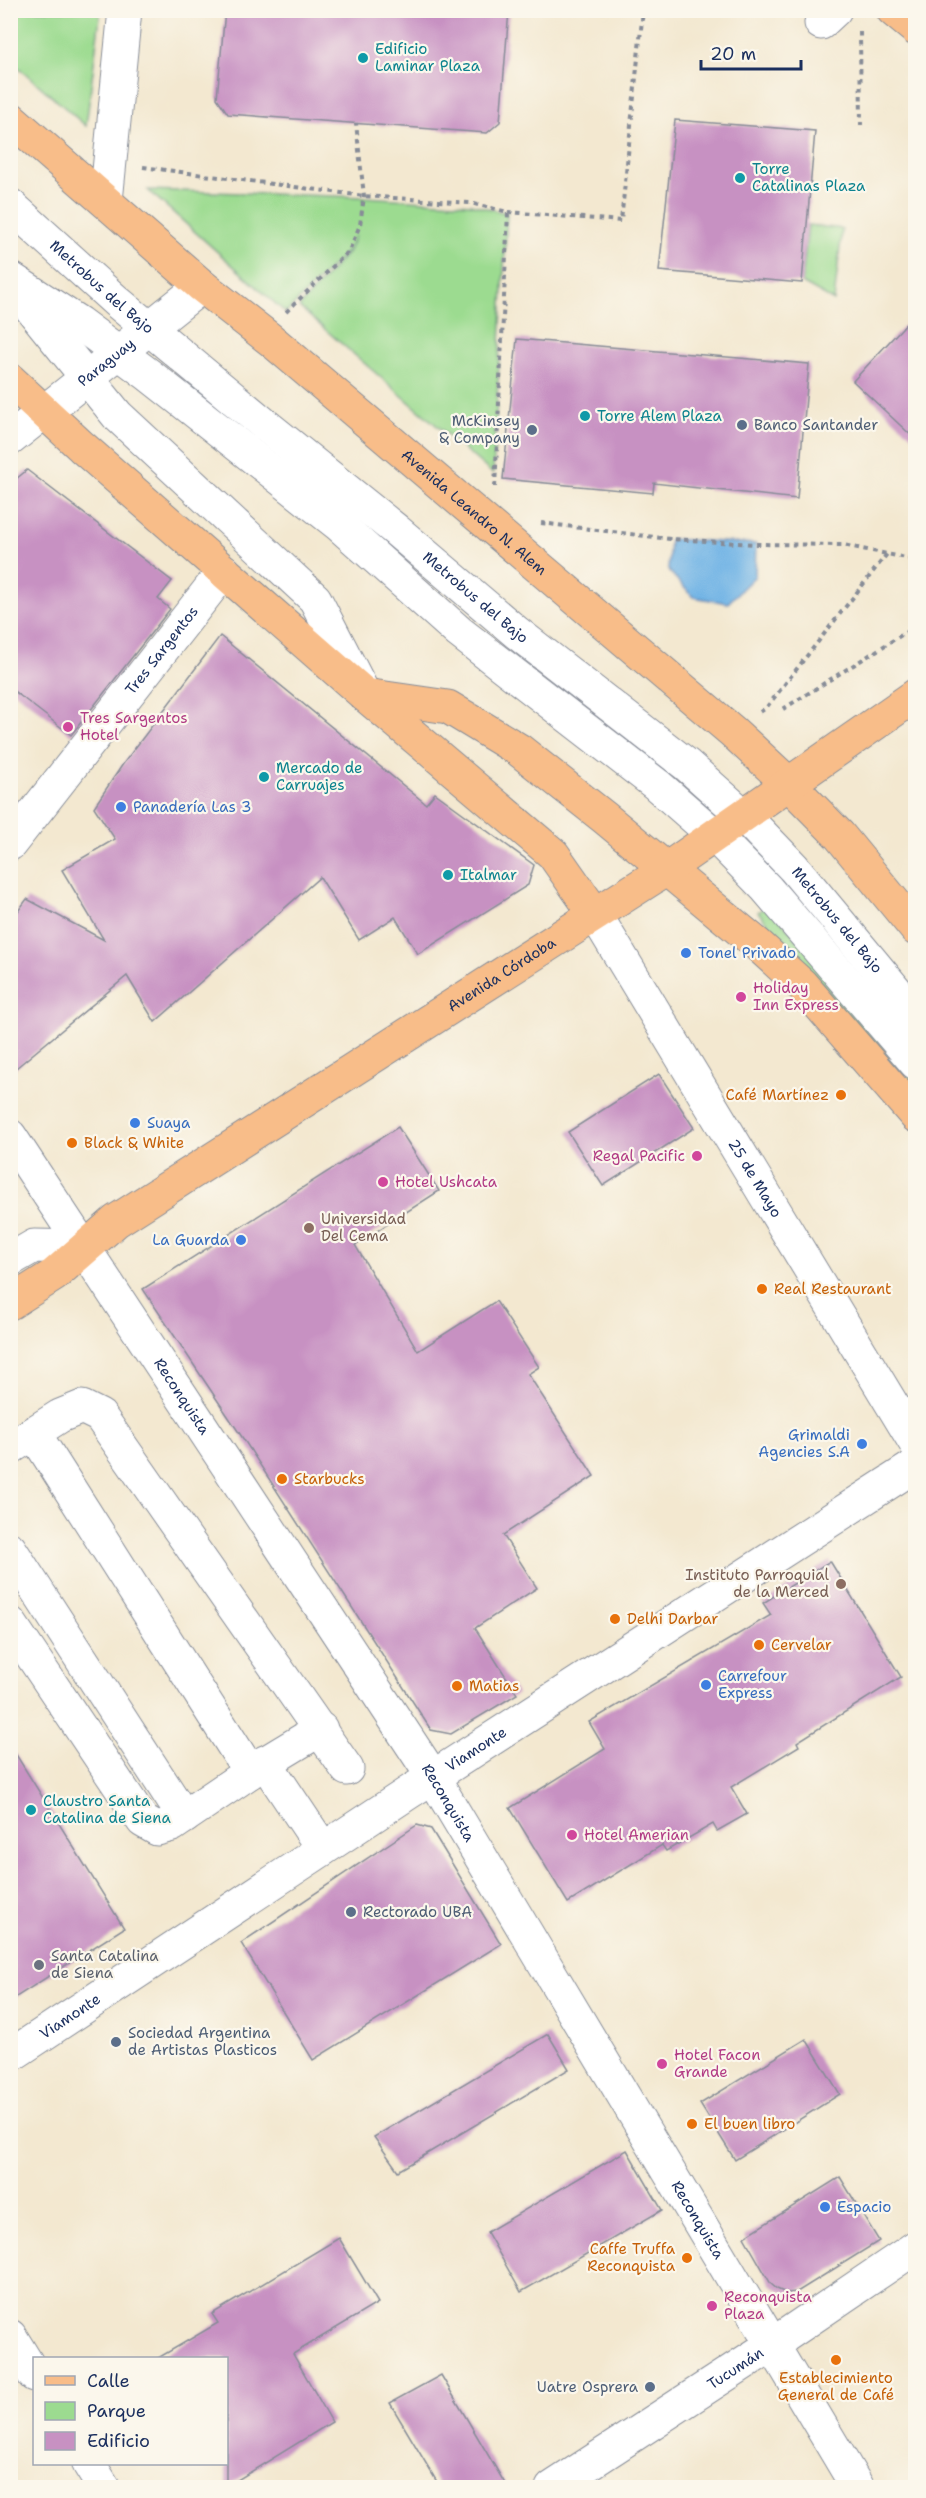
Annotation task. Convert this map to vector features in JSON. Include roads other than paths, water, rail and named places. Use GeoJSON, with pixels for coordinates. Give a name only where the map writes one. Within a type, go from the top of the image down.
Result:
{"type":"FeatureCollection","features":[{"type":"Feature","properties":{"kind":"main road"},"geometry":{"type":"LineString","coordinates":[[893,10],[915,28]]}},
{"type":"Feature","properties":{"kind":"main road","name":"Avenida Leandro N. Alem"},"geometry":{"type":"LineString","coordinates":[[10,118],[202,286],[271,340],[715,717],[788,783],[839,836],[915,929]]}},
{"type":"Feature","properties":{"kind":"main road"},"geometry":{"type":"LineString","coordinates":[[10,380],[43,412],[365,695],[553,854],[595,914]]}},
{"type":"Feature","properties":{"kind":"main road"},"geometry":{"type":"LineString","coordinates":[[365,695],[448,707],[519,750],[757,944],[802,985],[915,1116]]}},
{"type":"Feature","properties":{"kind":"main road","name":"Avenida Córdoba"},"geometry":{"type":"LineString","coordinates":[[10,1303],[54,1275],[116,1221],[666,870],[915,695]]}},
{"type":"Feature","properties":{"kind":"street"},"geometry":{"type":"LineString","coordinates":[[106,201],[125,10]]}},
{"type":"Feature","properties":{"kind":"street","name":"Metrobus del Bajo"},"geometry":{"type":"LineString","coordinates":[[10,205],[116,301],[264,424],[397,531],[516,632],[687,765],[743,816],[794,868],[915,1015]]}},
{"type":"Feature","properties":{"kind":"street"},"geometry":{"type":"LineString","coordinates":[[10,280],[78,323],[117,354],[149,375],[338,524],[459,632],[657,785],[714,836],[766,888],[915,1063]]}},
{"type":"Feature","properties":{"kind":"street"},"geometry":{"type":"LineString","coordinates":[[10,280],[117,415],[315,598],[365,695]]}},
{"type":"Feature","properties":{"kind":"street","name":"Paraguay"},"geometry":{"type":"LineString","coordinates":[[10,439],[202,286]]}},
{"type":"Feature","properties":{"kind":"street","name":"Tres Sargentos"},"geometry":{"type":"LineString","coordinates":[[10,844],[224,571]]}},
{"type":"Feature","properties":{"kind":"street","name":"25 de Mayo"},"geometry":{"type":"LineString","coordinates":[[595,914],[915,1444]]}},
{"type":"Feature","properties":{"kind":"street","name":"Reconquista"},"geometry":{"type":"LineString","coordinates":[[10,1136],[85,1246],[433,1777],[858,2487]]}},
{"type":"Feature","properties":{"kind":"street"},"geometry":{"type":"LineString","coordinates":[[10,1260],[34,1246],[85,1246]]}},
{"type":"Feature","properties":{"kind":"street"},"geometry":{"type":"LineString","coordinates":[[323,1849],[258,1767],[22,1440],[60,1416],[82,1407],[100,1416],[347,1769]]}},
{"type":"Feature","properties":{"kind":"street","name":"Viamonte"},"geometry":{"type":"LineString","coordinates":[[10,2056],[433,1777],[915,1466]]}},
{"type":"Feature","properties":{"kind":"street"},"geometry":{"type":"LineString","coordinates":[[10,1549],[184,1817]]}},
{"type":"Feature","properties":{"kind":"street"},"geometry":{"type":"LineString","coordinates":[[10,1623],[143,1821],[157,1829],[172,1825],[258,1767],[321,1729]]}},
{"type":"Feature","properties":{"kind":"street","name":"Tucumán"},"geometry":{"type":"LineString","coordinates":[[552,2487],[773,2344],[915,2247]]}},
{"type":"Feature","properties":{"kind":"street"},"geometry":{"type":"LineString","coordinates":[[10,2336],[33,2373]]}},
{"type":"Feature","properties":{"kind":"street"},"geometry":{"type":"LineString","coordinates":[[90,2465],[104,2487]]}},
{"type":"Feature","properties":{"kind":"water"},"geometry":{"type":"Polygon","coordinates":[[[670,539],[756,544],[755,576],[728,603],[693,597],[668,570],[670,539]]]}},
{"type":"Feature","properties":{"kind":"place","name":"Edificio Laminar Plaza"},"geometry":{"type":"Point","coordinates":[363,58]}},
{"type":"Feature","properties":{"kind":"place","name":"Torre Catalinas Plaza"},"geometry":{"type":"Point","coordinates":[740,178]}},
{"type":"Feature","properties":{"kind":"place","name":"Torre Alem Plaza"},"geometry":{"type":"Point","coordinates":[585,416]}},
{"type":"Feature","properties":{"kind":"place","name":"Banco Santander"},"geometry":{"type":"Point","coordinates":[742,425]}},
{"type":"Feature","properties":{"kind":"place","name":"McKinsey & Company"},"geometry":{"type":"Point","coordinates":[532,430]}},
{"type":"Feature","properties":{"kind":"place","name":"Tres Sargentos Hotel"},"geometry":{"type":"Point","coordinates":[68,727]}},
{"type":"Feature","properties":{"kind":"place","name":"Mercado de Carruajes"},"geometry":{"type":"Point","coordinates":[264,777]}},
{"type":"Feature","properties":{"kind":"place","name":"Panadería Las 3"},"geometry":{"type":"Point","coordinates":[121,807]}},
{"type":"Feature","properties":{"kind":"place","name":"Italmar"},"geometry":{"type":"Point","coordinates":[448,875]}},
{"type":"Feature","properties":{"kind":"place","name":"Tonel Privado"},"geometry":{"type":"Point","coordinates":[686,953]}},
{"type":"Feature","properties":{"kind":"place","name":"Holiday Inn Express"},"geometry":{"type":"Point","coordinates":[741,997]}},
{"type":"Feature","properties":{"kind":"place","name":"Café Martínez"},"geometry":{"type":"Point","coordinates":[841,1095]}},
{"type":"Feature","properties":{"kind":"place","name":"Suaya"},"geometry":{"type":"Point","coordinates":[135,1123]}},
{"type":"Feature","properties":{"kind":"place","name":"Black & White"},"geometry":{"type":"Point","coordinates":[72,1143]}},
{"type":"Feature","properties":{"kind":"place","name":"Regal Pacific"},"geometry":{"type":"Point","coordinates":[697,1156]}},
{"type":"Feature","properties":{"kind":"place","name":"Hotel Ushcata"},"geometry":{"type":"Point","coordinates":[383,1182]}},
{"type":"Feature","properties":{"kind":"place","name":"Universidad Del Cema"},"geometry":{"type":"Point","coordinates":[309,1228]}},
{"type":"Feature","properties":{"kind":"place","name":"La Guarda"},"geometry":{"type":"Point","coordinates":[241,1240]}},
{"type":"Feature","properties":{"kind":"place","name":"Real Restaurant"},"geometry":{"type":"Point","coordinates":[762,1289]}},
{"type":"Feature","properties":{"kind":"place","name":"Grimaldi Agencies S.A"},"geometry":{"type":"Point","coordinates":[862,1444]}},
{"type":"Feature","properties":{"kind":"place","name":"Starbucks"},"geometry":{"type":"Point","coordinates":[282,1479]}},
{"type":"Feature","properties":{"kind":"place","name":"Instituto Parroquial de la Merced"},"geometry":{"type":"Point","coordinates":[841,1584]}},
{"type":"Feature","properties":{"kind":"place","name":"Delhi Darbar"},"geometry":{"type":"Point","coordinates":[615,1619]}},
{"type":"Feature","properties":{"kind":"place","name":"Cervelar"},"geometry":{"type":"Point","coordinates":[759,1645]}},
{"type":"Feature","properties":{"kind":"place","name":"Carrefour Express"},"geometry":{"type":"Point","coordinates":[706,1685]}},
{"type":"Feature","properties":{"kind":"place","name":"Matias"},"geometry":{"type":"Point","coordinates":[457,1686]}},
{"type":"Feature","properties":{"kind":"place","name":"Claustro Santa Catalina de Siena"},"geometry":{"type":"Point","coordinates":[31,1810]}},
{"type":"Feature","properties":{"kind":"place","name":"Hotel Amerian"},"geometry":{"type":"Point","coordinates":[572,1835]}},
{"type":"Feature","properties":{"kind":"place","name":"Rectorado UBA"},"geometry":{"type":"Point","coordinates":[351,1912]}},
{"type":"Feature","properties":{"kind":"place","name":"Santa Catalina de Siena"},"geometry":{"type":"Point","coordinates":[39,1965]}},
{"type":"Feature","properties":{"kind":"place","name":"Sociedad Argentina de Artistas Plasticos"},"geometry":{"type":"Point","coordinates":[116,2042]}},
{"type":"Feature","properties":{"kind":"place","name":"Hotel Facon Grande"},"geometry":{"type":"Point","coordinates":[662,2064]}},
{"type":"Feature","properties":{"kind":"place","name":"El buen libro"},"geometry":{"type":"Point","coordinates":[692,2124]}},
{"type":"Feature","properties":{"kind":"place","name":"Espacio"},"geometry":{"type":"Point","coordinates":[825,2207]}},
{"type":"Feature","properties":{"kind":"place","name":"Caffe Truffa Reconquista"},"geometry":{"type":"Point","coordinates":[687,2258]}},
{"type":"Feature","properties":{"kind":"place","name":"Reconquista Plaza"},"geometry":{"type":"Point","coordinates":[712,2306]}},
{"type":"Feature","properties":{"kind":"place","name":"Establecimiento General de Café"},"geometry":{"type":"Point","coordinates":[836,2360]}},
{"type":"Feature","properties":{"kind":"place","name":"Uatre Osprera"},"geometry":{"type":"Point","coordinates":[650,2387]}}]}
